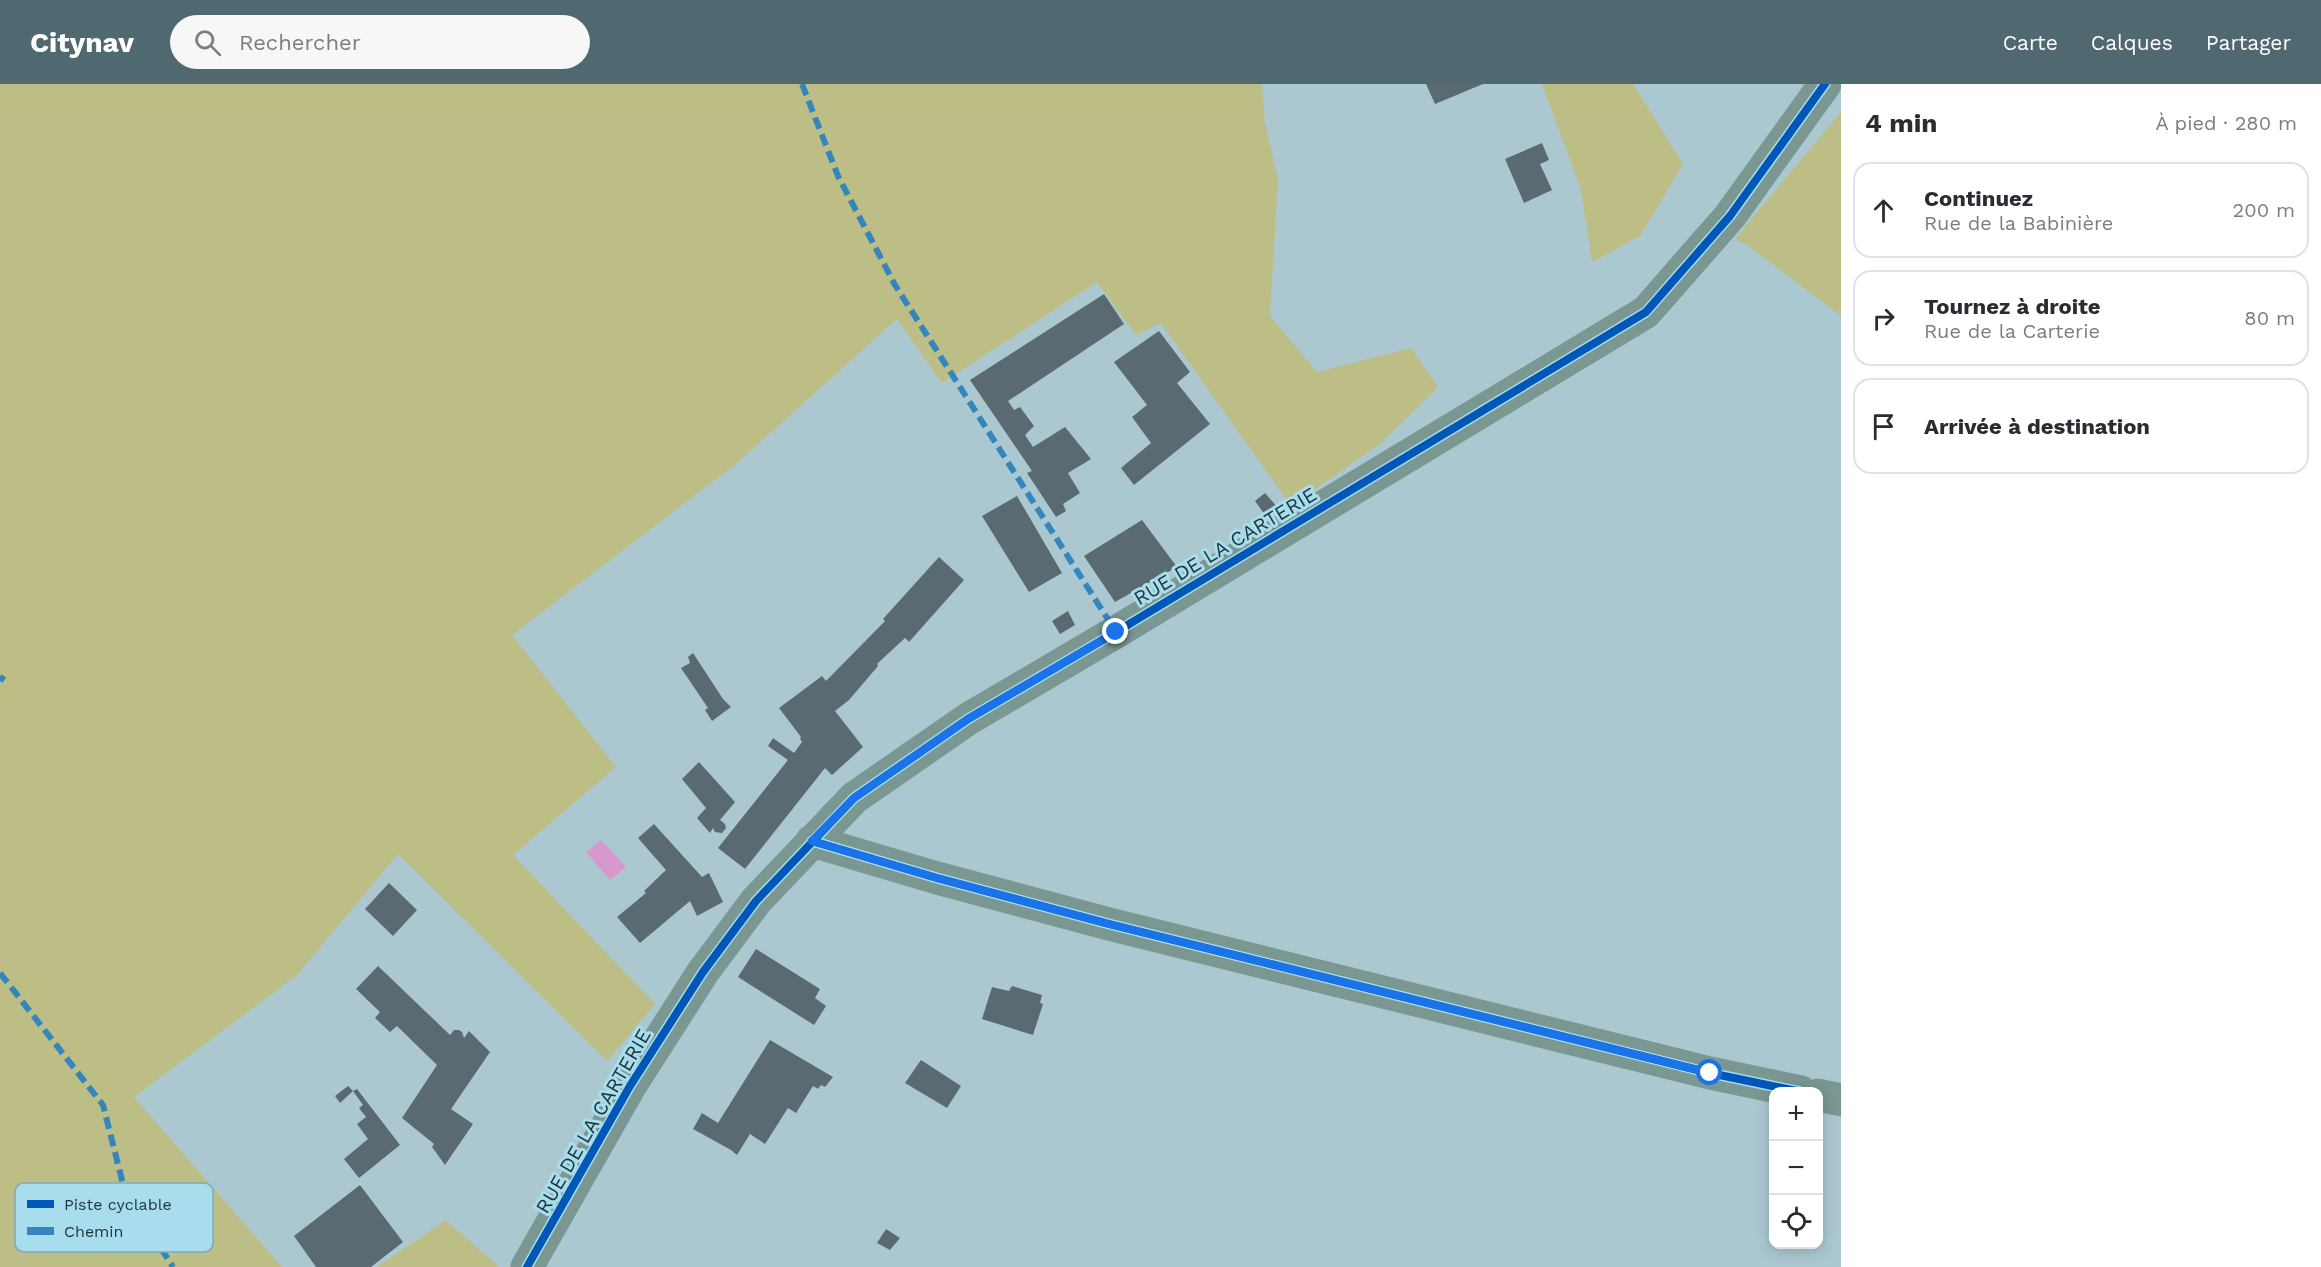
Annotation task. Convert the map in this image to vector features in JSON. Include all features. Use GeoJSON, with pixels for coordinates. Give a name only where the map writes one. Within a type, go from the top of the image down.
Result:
{"type":"FeatureCollection","features":[{"type":"Feature","properties":{"kind":"street","name":"RUE DE LA CARTERIE"},"geometry":{"type":"LineString","coordinates":[[527,1267],[630,1086],[704,972],[756,901],[854,798],[968,719],[1646,312],[1730,216],[1825,84]]}},
{"type":"Feature","properties":{"kind":"street"},"geometry":{"type":"LineString","coordinates":[[812,841],[937,878],[1109,924],[1686,1067],[1778,1087]]}},
{"type":"Feature","properties":{"kind":"street"},"geometry":{"type":"LineString","coordinates":[[1823,1096],[1841,1100]]}},
{"type":"Feature","properties":{"kind":"green space"},"geometry":{"type":"Polygon","coordinates":[[[0,84],[1262,84],[1265,123],[1278,179],[1270,316],[1317,372],[1411,348],[1438,387],[1381,443],[1291,506],[1161,323],[1136,335],[1097,282],[942,383],[897,319],[737,463],[512,635],[616,767],[513,855],[655,1004],[607,1061],[398,854],[297,975],[134,1097],[209,1183],[15,1183],[15,1252],[213,1252],[213,1188],[282,1267],[0,1267],[0,84]]]}},
{"type":"Feature","properties":{"kind":"green space"},"geometry":{"type":"Polygon","coordinates":[[[1542,84],[1633,84],[1683,164],[1640,236],[1592,262],[1581,190],[1542,84]]]}},
{"type":"Feature","properties":{"kind":"green space"},"geometry":{"type":"Polygon","coordinates":[[[1841,112],[1841,316],[1750,247],[1735,239],[1841,112]]]}},
{"type":"Feature","properties":{"kind":"green space"},"geometry":{"type":"Polygon","coordinates":[[[446,1220],[499,1267],[377,1267],[446,1220]]]}},
{"type":"Feature","properties":{"kind":"shaded area"},"geometry":{"type":"Polygon","coordinates":[[[601,840],[626,867],[610,880],[586,852],[601,840]]]}},
{"type":"Feature","properties":{"kind":"building"},"geometry":{"type":"Polygon","coordinates":[[[1426,84],[1483,84],[1435,104],[1426,84]]]}},
{"type":"Feature","properties":{"kind":"building"},"geometry":{"type":"Polygon","coordinates":[[[1542,143],[1549,160],[1540,164],[1552,190],[1524,203],[1505,159],[1542,143]]]}},
{"type":"Feature","properties":{"kind":"building"},"geometry":{"type":"Polygon","coordinates":[[[1104,294],[1124,324],[1008,401],[1014,410],[1020,407],[1034,426],[1025,435],[1033,447],[1065,427],[1091,459],[1068,473],[1080,493],[1063,504],[1066,511],[1056,517],[1027,473],[1032,471],[970,380],[1104,294]]]}},
{"type":"Feature","properties":{"kind":"building"},"geometry":{"type":"Polygon","coordinates":[[[1159,331],[1190,372],[1177,383],[1210,424],[1134,485],[1121,468],[1151,443],[1132,417],[1147,405],[1114,362],[1159,331]]]}},
{"type":"Feature","properties":{"kind":"building"},"geometry":{"type":"Polygon","coordinates":[[[1265,493],[1278,508],[1265,515],[1255,501],[1265,493]]]}},
{"type":"Feature","properties":{"kind":"building"},"geometry":{"type":"Polygon","coordinates":[[[1017,496],[1062,573],[1029,592],[982,516],[1017,496]]]}},
{"type":"Feature","properties":{"kind":"building"},"geometry":{"type":"Polygon","coordinates":[[[1142,520],[1177,567],[1115,602],[1084,556],[1142,520]]]}},
{"type":"Feature","properties":{"kind":"building"},"geometry":{"type":"Polygon","coordinates":[[[939,557],[964,580],[909,642],[905,638],[877,664],[878,666],[849,700],[835,711],[863,747],[832,775],[825,768],[745,869],[718,848],[788,760],[768,746],[773,738],[794,753],[802,742],[801,737],[779,708],[822,676],[826,681],[885,621],[883,619],[939,557]]]}},
{"type":"Feature","properties":{"kind":"building"},"geometry":{"type":"Polygon","coordinates":[[[1068,611],[1075,625],[1060,634],[1052,621],[1068,611]]]}},
{"type":"Feature","properties":{"kind":"building"},"geometry":{"type":"Polygon","coordinates":[[[693,653],[723,699],[731,707],[712,721],[705,710],[708,708],[681,668],[690,663],[688,657],[693,653]]]}},
{"type":"Feature","properties":{"kind":"building"},"geometry":{"type":"Polygon","coordinates":[[[699,762],[735,802],[720,820],[726,828],[722,833],[715,832],[713,828],[710,833],[697,818],[706,808],[682,779],[699,762]]]}},
{"type":"Feature","properties":{"kind":"building"},"geometry":{"type":"Polygon","coordinates":[[[654,824],[702,877],[709,873],[723,902],[697,916],[690,901],[640,943],[617,917],[646,893],[644,891],[666,870],[638,838],[654,824]]]}},
{"type":"Feature","properties":{"kind":"building"},"geometry":{"type":"Polygon","coordinates":[[[389,883],[417,910],[393,936],[365,909],[389,883]]]}},
{"type":"Feature","properties":{"kind":"building"},"geometry":{"type":"Polygon","coordinates":[[[756,949],[820,989],[815,998],[826,1006],[814,1025],[738,977],[756,949]]]}},
{"type":"Feature","properties":{"kind":"building"},"geometry":{"type":"Polygon","coordinates":[[[378,966],[450,1035],[454,1030],[459,1030],[464,1038],[469,1031],[490,1052],[451,1109],[473,1124],[445,1165],[432,1147],[434,1144],[402,1118],[437,1065],[397,1026],[390,1032],[375,1018],[380,1012],[356,989],[378,966]]]}},
{"type":"Feature","properties":{"kind":"building"},"geometry":{"type":"Polygon","coordinates":[[[1012,986],[1042,995],[1040,1003],[1043,1004],[1033,1035],[982,1019],[992,987],[1009,991],[1012,986]]]}},
{"type":"Feature","properties":{"kind":"building"},"geometry":{"type":"Polygon","coordinates":[[[770,1040],[833,1077],[825,1087],[821,1085],[818,1089],[813,1086],[796,1113],[788,1108],[765,1144],[750,1134],[737,1155],[693,1129],[702,1113],[718,1123],[770,1040]]]}},
{"type":"Feature","properties":{"kind":"building"},"geometry":{"type":"Polygon","coordinates":[[[921,1060],[961,1086],[947,1108],[905,1083],[921,1060]]]}},
{"type":"Feature","properties":{"kind":"building"},"geometry":{"type":"Polygon","coordinates":[[[348,1086],[353,1091],[340,1103],[335,1096],[348,1086]]]}},
{"type":"Feature","properties":{"kind":"building"},"geometry":{"type":"Polygon","coordinates":[[[357,1089],[400,1145],[359,1178],[344,1159],[368,1139],[357,1124],[366,1117],[359,1108],[363,1105],[353,1091],[357,1089]]]}},
{"type":"Feature","properties":{"kind":"building"},"geometry":{"type":"Polygon","coordinates":[[[360,1185],[403,1242],[371,1267],[316,1267],[294,1236],[360,1185]]]}},
{"type":"Feature","properties":{"kind":"building"},"geometry":{"type":"Polygon","coordinates":[[[886,1229],[900,1238],[890,1250],[877,1243],[886,1229]]]}},
{"type":"Feature","properties":{"kind":"marked path"},"geometry":{"type":"LineString","coordinates":[[802,84],[838,176],[895,285],[1116,632]]}},
{"type":"Feature","properties":{"kind":"marked path"},"geometry":{"type":"LineString","coordinates":[[0,681],[4,676]]}},
{"type":"Feature","properties":{"kind":"marked path"},"geometry":{"type":"LineString","coordinates":[[0,973],[103,1105],[123,1183]]}},
{"type":"Feature","properties":{"kind":"marked path"},"geometry":{"type":"LineString","coordinates":[[163,1252],[173,1267]]}},
{"type":"Feature","properties":{"kind":"cycle path"},"geometry":{"type":"LineString","coordinates":[[527,1267],[630,1086],[703,972],[756,901],[854,798],[968,719],[1646,312],[1730,216],[1825,84]]}},
{"type":"Feature","properties":{"kind":"cycle path"},"geometry":{"type":"LineString","coordinates":[[812,841],[937,878],[1109,924],[1710,1073],[1777,1087]]}},
{"type":"Feature","properties":{"kind":"route"},"geometry":{"type":"LineString","coordinates":[[1116,632],[968,719],[854,798],[812,841],[937,878],[1109,924],[1710,1073]]}}]}
